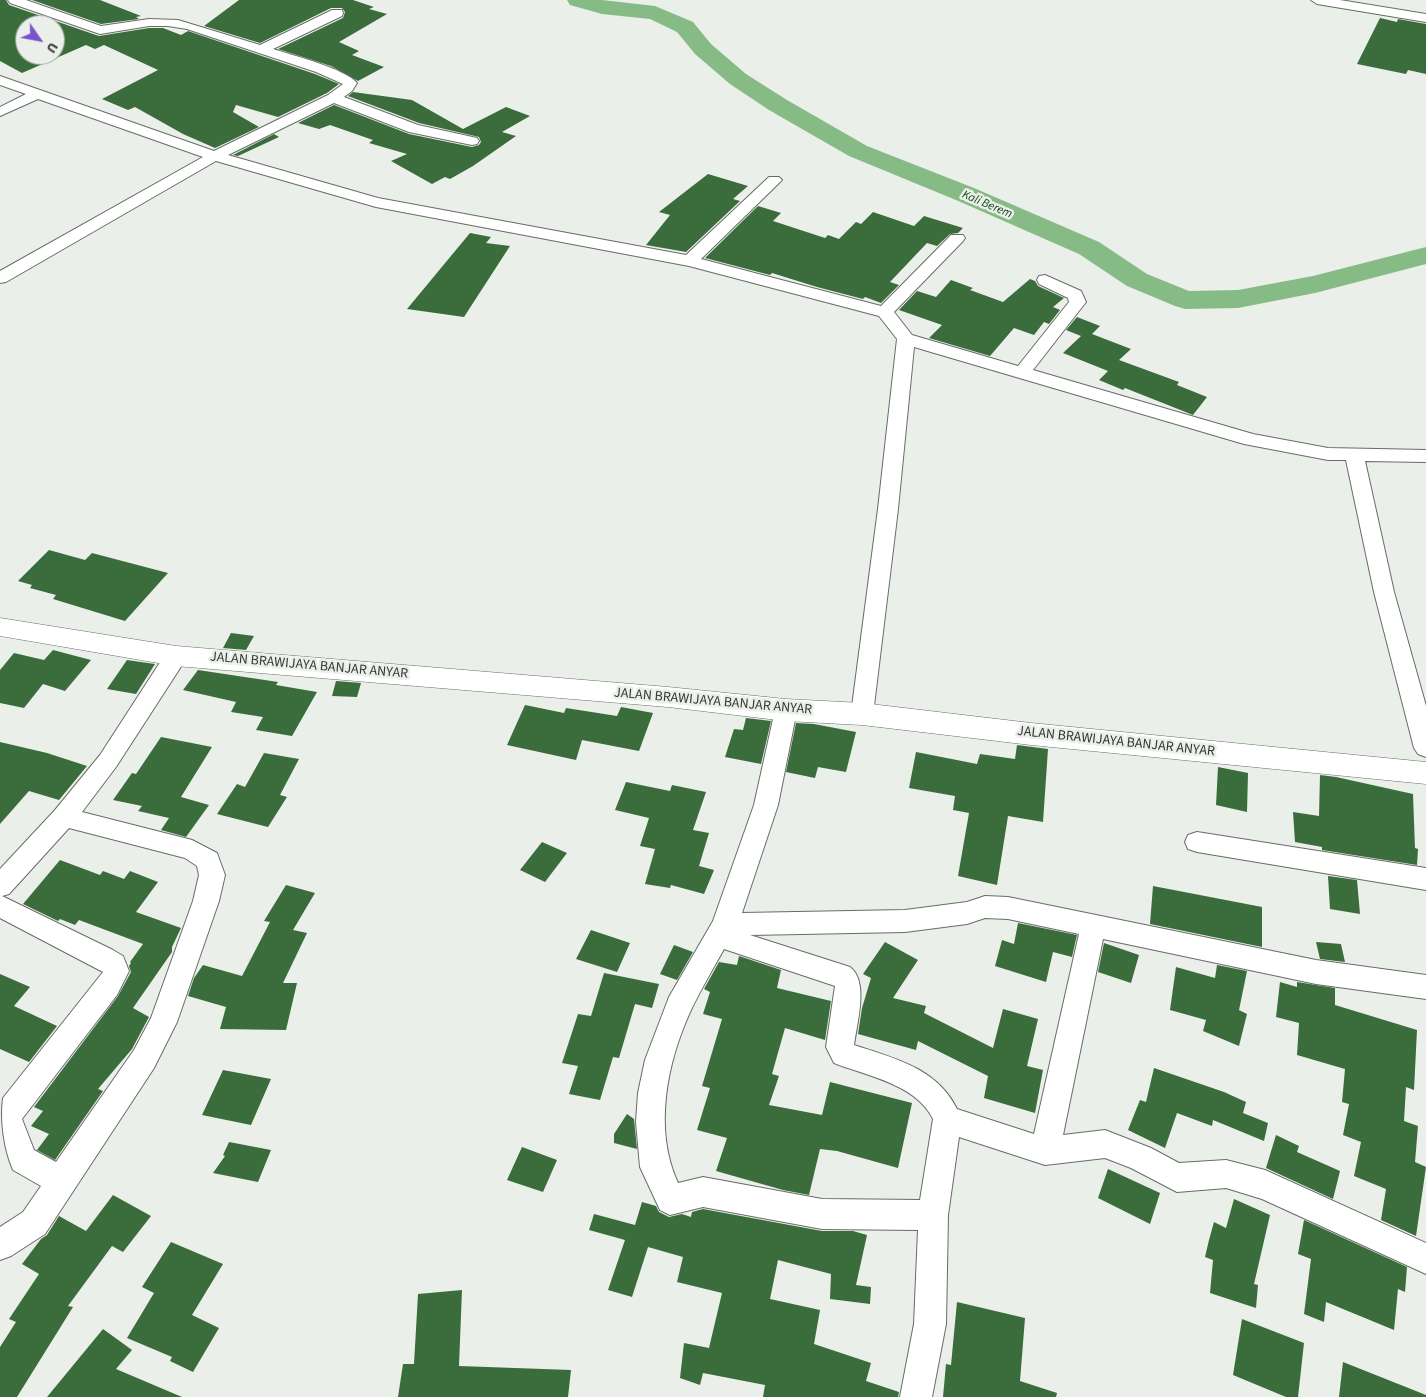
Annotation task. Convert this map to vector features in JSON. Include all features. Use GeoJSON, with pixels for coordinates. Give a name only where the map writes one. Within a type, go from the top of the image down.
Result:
{"type":"FeatureCollection","features":[{"type":"Feature","properties":{"kind":"street"},"geometry":{"type":"LineString","coordinates":[[0,278],[215,156],[344,92],[350,83],[321,69],[169,21],[155,21],[100,30],[14,0]]}},
{"type":"Feature","properties":{"kind":"street"},"geometry":{"type":"LineString","coordinates":[[1317,0],[1426,18]]}},
{"type":"Feature","properties":{"kind":"street"},"geometry":{"type":"LineString","coordinates":[[262,49],[337,13]]}},
{"type":"Feature","properties":{"kind":"street"},"geometry":{"type":"LineString","coordinates":[[0,80],[86,113],[215,156],[376,202],[620,250],[690,261],[885,312],[906,339],[888,509],[862,714]]}},
{"type":"Feature","properties":{"kind":"street"},"geometry":{"type":"LineString","coordinates":[[0,112],[37,94]]}},
{"type":"Feature","properties":{"kind":"street"},"geometry":{"type":"LineString","coordinates":[[333,98],[414,129],[472,141]]}},
{"type":"Feature","properties":{"kind":"street"},"geometry":{"type":"LineString","coordinates":[[690,261],[774,180]]}},
{"type":"Feature","properties":{"kind":"street"},"geometry":{"type":"LineString","coordinates":[[885,312],[957,238]]}},
{"type":"Feature","properties":{"kind":"street"},"geometry":{"type":"LineString","coordinates":[[1022,372],[1078,302],[1075,296],[1046,280]]}},
{"type":"Feature","properties":{"kind":"street"},"geometry":{"type":"LineString","coordinates":[[906,339],[1251,440],[1328,454],[1426,456]]}},
{"type":"Feature","properties":{"kind":"street"},"geometry":{"type":"LineString","coordinates":[[1354,455],[1384,592],[1426,748]]}},
{"type":"Feature","properties":{"kind":"street","name":"JALAN BRAWIJAYA BANJAR ANYAR"},"geometry":{"type":"LineString","coordinates":[[0,627],[176,656],[668,697],[786,710],[862,714],[1031,734],[1426,772]]}},
{"type":"Feature","properties":{"kind":"street"},"geometry":{"type":"LineString","coordinates":[[0,886],[64,817],[108,761],[176,656]]}},
{"type":"Feature","properties":{"kind":"street"},"geometry":{"type":"LineString","coordinates":[[786,710],[766,805],[721,930],[679,1006],[659,1060],[649,1111],[655,1167],[670,1200],[703,1192],[822,1214],[933,1215]]}},
{"type":"Feature","properties":{"kind":"street"},"geometry":{"type":"LineString","coordinates":[[0,1245],[34,1224],[62,1179],[144,1059],[163,1022],[206,901],[212,875],[208,860],[192,850],[64,817]]}},
{"type":"Feature","properties":{"kind":"street"},"geometry":{"type":"LineString","coordinates":[[1197,842],[1370,872],[1426,879]]}},
{"type":"Feature","properties":{"kind":"street"},"geometry":{"type":"LineString","coordinates":[[0,906],[104,958],[117,968],[116,974],[108,987],[13,1108],[8,1119],[23,1160],[40,1171],[62,1179]]}},
{"type":"Feature","properties":{"kind":"street"},"geometry":{"type":"LineString","coordinates":[[721,930],[905,921],[967,913],[985,907],[1008,908],[1316,972],[1426,987]]}},
{"type":"Feature","properties":{"kind":"street"},"geometry":{"type":"LineString","coordinates":[[1045,1151],[1093,926]]}},
{"type":"Feature","properties":{"kind":"street"},"geometry":{"type":"LineString","coordinates":[[721,930],[841,975],[846,979],[848,985],[840,1047],[844,1054],[915,1081],[939,1102],[947,1119],[933,1215],[930,1324],[916,1397]]}},
{"type":"Feature","properties":{"kind":"street"},"geometry":{"type":"LineString","coordinates":[[947,1119],[1045,1151],[1105,1144],[1141,1158],[1177,1178],[1226,1174],[1265,1185],[1426,1259]]}},
{"type":"Feature","properties":{"kind":"building"},"geometry":{"type":"Polygon","coordinates":[[[0,0],[6,0],[9,5],[38,15],[15,15],[15,65],[40,65],[22,73],[0,61],[0,0]]]}},
{"type":"Feature","properties":{"kind":"building"},"geometry":{"type":"Polygon","coordinates":[[[32,0],[100,0],[141,16],[136,17],[139,19],[101,24],[32,0]]]}},
{"type":"Feature","properties":{"kind":"building"},"geometry":{"type":"Polygon","coordinates":[[[239,0],[353,0],[374,7],[369,9],[387,14],[339,42],[359,51],[352,55],[384,67],[358,81],[331,66],[278,49],[343,18],[345,12],[342,8],[331,8],[260,43],[204,26],[239,0]]]}},
{"type":"Feature","properties":{"kind":"building"},"geometry":{"type":"Polygon","coordinates":[[[1380,18],[1397,22],[1398,19],[1426,24],[1426,74],[1408,70],[1406,74],[1357,64],[1380,18]]]}},
{"type":"Feature","properties":{"kind":"building"},"geometry":{"type":"Polygon","coordinates":[[[65,24],[99,36],[149,28],[163,28],[181,35],[188,31],[339,84],[327,93],[278,117],[236,105],[233,112],[259,127],[215,148],[183,134],[135,107],[128,110],[102,99],[158,70],[104,45],[95,49],[86,45],[65,54],[65,24]]]}},
{"type":"Feature","properties":{"kind":"building"},"geometry":{"type":"Polygon","coordinates":[[[353,92],[412,100],[463,129],[506,107],[530,116],[502,132],[516,136],[473,166],[450,179],[445,177],[432,184],[391,161],[407,154],[369,143],[373,140],[330,125],[319,129],[298,123],[334,105],[409,134],[472,147],[479,145],[481,142],[479,137],[419,123],[348,96],[353,92]]]}},
{"type":"Feature","properties":{"kind":"building"},"geometry":{"type":"Polygon","coordinates":[[[274,134],[279,137],[238,156],[233,155],[274,134]]]}},
{"type":"Feature","properties":{"kind":"building"},"geometry":{"type":"Polygon","coordinates":[[[708,174],[748,186],[733,199],[740,201],[686,252],[646,245],[670,215],[659,212],[708,174]]]}},
{"type":"Feature","properties":{"kind":"building"},"geometry":{"type":"Polygon","coordinates":[[[758,206],[781,213],[773,221],[825,238],[828,235],[839,239],[856,222],[861,224],[873,212],[914,226],[924,216],[963,228],[958,233],[950,234],[937,246],[927,243],[890,282],[899,285],[881,303],[865,297],[863,299],[817,287],[772,273],[770,275],[705,258],[758,206]]]}},
{"type":"Feature","properties":{"kind":"building"},"geometry":{"type":"Polygon","coordinates":[[[470,233],[491,237],[486,243],[510,246],[464,317],[407,309],[470,233]]]}},
{"type":"Feature","properties":{"kind":"building"},"geometry":{"type":"Polygon","coordinates":[[[1030,279],[1035,281],[1038,286],[1064,298],[1053,307],[1060,310],[1049,324],[1044,322],[1034,335],[1014,328],[990,356],[929,338],[942,325],[899,310],[917,291],[936,297],[951,280],[973,288],[970,290],[1003,302],[1030,279]]]}},
{"type":"Feature","properties":{"kind":"building"},"geometry":{"type":"Polygon","coordinates":[[[1077,317],[1100,326],[1092,334],[1131,349],[1119,360],[1179,382],[1177,385],[1207,397],[1193,415],[1125,388],[1123,390],[1099,380],[1108,371],[1063,353],[1081,336],[1066,330],[1077,317]]]}},
{"type":"Feature","properties":{"kind":"building"},"geometry":{"type":"Polygon","coordinates":[[[49,550],[85,560],[92,553],[168,573],[125,621],[53,599],[56,595],[30,588],[32,585],[18,581],[49,550]]]}},
{"type":"Feature","properties":{"kind":"building"},"geometry":{"type":"Polygon","coordinates":[[[231,633],[254,636],[246,650],[223,648],[231,633]]]}},
{"type":"Feature","properties":{"kind":"building"},"geometry":{"type":"Polygon","coordinates":[[[53,650],[91,660],[65,691],[43,684],[24,708],[0,703],[0,670],[14,653],[44,660],[53,650]]]}},
{"type":"Feature","properties":{"kind":"building"},"geometry":{"type":"Polygon","coordinates":[[[127,660],[155,664],[136,694],[107,689],[127,660]]]}},
{"type":"Feature","properties":{"kind":"building"},"geometry":{"type":"Polygon","coordinates":[[[198,670],[278,682],[276,685],[317,692],[292,736],[256,730],[263,717],[231,712],[236,702],[183,690],[198,670]]]}},
{"type":"Feature","properties":{"kind":"building"},"geometry":{"type":"Polygon","coordinates":[[[336,681],[361,683],[357,697],[332,696],[336,681]]]}},
{"type":"Feature","properties":{"kind":"building"},"geometry":{"type":"Polygon","coordinates":[[[525,705],[564,713],[566,708],[617,716],[621,707],[653,713],[639,751],[582,740],[576,760],[507,745],[525,705]]]}},
{"type":"Feature","properties":{"kind":"building"},"geometry":{"type":"Polygon","coordinates":[[[746,718],[771,721],[761,764],[725,757],[734,729],[743,730],[746,718]]]}},
{"type":"Feature","properties":{"kind":"building"},"geometry":{"type":"Polygon","coordinates":[[[796,723],[814,724],[856,732],[846,772],[818,767],[815,778],[786,772],[796,723]]]}},
{"type":"Feature","properties":{"kind":"building"},"geometry":{"type":"Polygon","coordinates":[[[161,737],[212,747],[181,797],[209,805],[186,837],[161,830],[169,818],[138,811],[142,806],[113,800],[132,773],[136,774],[161,737]]]}},
{"type":"Feature","properties":{"kind":"building"},"geometry":{"type":"Polygon","coordinates":[[[0,742],[47,753],[87,766],[59,800],[29,791],[0,824],[0,742]]]}},
{"type":"Feature","properties":{"kind":"building"},"geometry":{"type":"Polygon","coordinates":[[[1017,745],[1048,749],[1043,822],[1008,816],[997,885],[958,876],[969,813],[953,810],[955,796],[909,788],[916,752],[977,764],[980,754],[1015,759],[1017,745]]]}},
{"type":"Feature","properties":{"kind":"building"},"geometry":{"type":"Polygon","coordinates":[[[264,753],[299,759],[280,795],[287,797],[268,827],[217,814],[237,784],[245,787],[264,753]]]}},
{"type":"Feature","properties":{"kind":"building"},"geometry":{"type":"Polygon","coordinates":[[[1218,767],[1248,773],[1247,812],[1216,805],[1218,767]]]}},
{"type":"Feature","properties":{"kind":"building"},"geometry":{"type":"Polygon","coordinates":[[[1320,775],[1413,794],[1415,848],[1418,849],[1417,865],[1322,850],[1322,847],[1295,842],[1293,812],[1319,816],[1320,775]]]}},
{"type":"Feature","properties":{"kind":"building"},"geometry":{"type":"Polygon","coordinates":[[[626,782],[670,791],[672,785],[706,792],[693,830],[709,833],[699,866],[714,870],[704,894],[671,885],[670,888],[645,884],[655,849],[640,846],[649,818],[615,810],[626,782]]]}},
{"type":"Feature","properties":{"kind":"building"},"geometry":{"type":"Polygon","coordinates":[[[542,842],[567,853],[545,882],[520,870],[542,842]]]}},
{"type":"Feature","properties":{"kind":"building"},"geometry":{"type":"Polygon","coordinates":[[[60,860],[100,875],[103,871],[124,879],[130,871],[158,882],[136,912],[181,928],[172,947],[172,952],[133,1008],[149,1017],[132,1049],[98,1089],[103,1091],[55,1160],[37,1150],[49,1134],[31,1126],[43,1111],[34,1107],[118,996],[131,972],[130,962],[143,944],[79,920],[75,925],[60,919],[58,921],[23,904],[60,860]]]}},
{"type":"Feature","properties":{"kind":"building"},"geometry":{"type":"Polygon","coordinates":[[[1328,876],[1357,880],[1360,914],[1330,909],[1328,876]]]}},
{"type":"Feature","properties":{"kind":"building"},"geometry":{"type":"Polygon","coordinates":[[[286,885],[315,893],[293,930],[307,933],[283,983],[297,983],[286,1030],[220,1029],[226,1007],[188,996],[194,978],[203,965],[242,976],[270,922],[264,921],[286,885]]]}},
{"type":"Feature","properties":{"kind":"building"},"geometry":{"type":"Polygon","coordinates":[[[1153,886],[1262,907],[1262,947],[1150,924],[1153,886]]]}},
{"type":"Feature","properties":{"kind":"building"},"geometry":{"type":"Polygon","coordinates":[[[1018,923],[1077,935],[1072,957],[1053,952],[1046,982],[995,966],[1002,940],[1014,944],[1018,923]]]}},
{"type":"Feature","properties":{"kind":"building"},"geometry":{"type":"Polygon","coordinates":[[[591,930],[630,943],[617,972],[576,959],[591,930]]]}},
{"type":"Feature","properties":{"kind":"building"},"geometry":{"type":"Polygon","coordinates":[[[885,942],[918,960],[893,998],[926,1006],[924,1013],[993,1048],[1003,1009],[1038,1019],[1027,1066],[1043,1070],[1035,1113],[984,1098],[988,1076],[918,1041],[916,1050],[858,1034],[862,1008],[871,978],[863,974],[885,942]]]}},
{"type":"Feature","properties":{"kind":"building"},"geometry":{"type":"Polygon","coordinates":[[[1316,942],[1341,944],[1345,962],[1320,959],[1316,942]]]}},
{"type":"Feature","properties":{"kind":"building"},"geometry":{"type":"Polygon","coordinates":[[[1104,943],[1139,955],[1131,983],[1098,972],[1104,943]]]}},
{"type":"Feature","properties":{"kind":"building"},"geometry":{"type":"Polygon","coordinates":[[[674,945],[693,952],[677,980],[660,974],[674,945]]]}},
{"type":"Feature","properties":{"kind":"building"},"geometry":{"type":"Polygon","coordinates":[[[739,956],[781,970],[777,988],[831,1001],[825,1040],[785,1028],[772,1074],[779,1076],[769,1105],[822,1115],[830,1082],[912,1103],[898,1168],[837,1151],[820,1149],[809,1195],[783,1190],[716,1171],[727,1138],[697,1130],[710,1088],[702,1086],[722,1019],[703,1014],[710,992],[704,989],[719,962],[737,965],[739,956]]]}},
{"type":"Feature","properties":{"kind":"building"},"geometry":{"type":"Polygon","coordinates":[[[1217,965],[1247,971],[1239,1010],[1247,1014],[1239,1046],[1203,1031],[1206,1020],[1170,1010],[1176,967],[1215,978],[1217,965]]]}},
{"type":"Feature","properties":{"kind":"building"},"geometry":{"type":"Polygon","coordinates":[[[604,973],[659,984],[652,1008],[635,1004],[619,1058],[613,1057],[600,1100],[569,1094],[578,1066],[562,1063],[578,1014],[591,1016],[604,973]]]}},
{"type":"Feature","properties":{"kind":"building"},"geometry":{"type":"Polygon","coordinates":[[[0,974],[30,987],[14,1006],[57,1026],[29,1062],[0,1049],[0,974]]]}},
{"type":"Feature","properties":{"kind":"building"},"geometry":{"type":"Polygon","coordinates":[[[1280,982],[1297,987],[1297,982],[1335,988],[1335,1005],[1417,1030],[1414,1090],[1406,1087],[1404,1121],[1418,1126],[1415,1162],[1426,1167],[1416,1236],[1381,1220],[1386,1189],[1354,1176],[1361,1142],[1343,1135],[1349,1104],[1342,1102],[1345,1069],[1297,1055],[1299,1023],[1276,1017],[1280,982]]]}},
{"type":"Feature","properties":{"kind":"building"},"geometry":{"type":"Polygon","coordinates":[[[1154,1068],[1224,1092],[1246,1102],[1243,1113],[1268,1123],[1264,1141],[1213,1120],[1212,1126],[1177,1113],[1165,1148],[1128,1130],[1140,1100],[1146,1102],[1154,1068]]]}},
{"type":"Feature","properties":{"kind":"building"},"geometry":{"type":"Polygon","coordinates":[[[223,1070],[271,1079],[251,1125],[202,1115],[223,1070]]]}},
{"type":"Feature","properties":{"kind":"building"},"geometry":{"type":"Polygon","coordinates":[[[627,1114],[634,1119],[637,1149],[614,1143],[614,1134],[627,1114]]]}},
{"type":"Feature","properties":{"kind":"building"},"geometry":{"type":"Polygon","coordinates":[[[1276,1135],[1299,1146],[1297,1152],[1340,1171],[1333,1199],[1266,1168],[1276,1135]]]}},
{"type":"Feature","properties":{"kind":"building"},"geometry":{"type":"Polygon","coordinates":[[[229,1142],[271,1150],[258,1182],[213,1173],[225,1156],[223,1155],[229,1142]]]}},
{"type":"Feature","properties":{"kind":"building"},"geometry":{"type":"Polygon","coordinates":[[[522,1147],[557,1160],[543,1192],[507,1180],[522,1147]]]}},
{"type":"Feature","properties":{"kind":"building"},"geometry":{"type":"Polygon","coordinates":[[[1108,1169],[1160,1193],[1150,1224],[1098,1198],[1108,1169]]]}},
{"type":"Feature","properties":{"kind":"building"},"geometry":{"type":"Polygon","coordinates":[[[113,1195],[151,1216],[123,1252],[112,1246],[68,1306],[73,1307],[17,1397],[0,1397],[0,1347],[16,1322],[9,1319],[39,1274],[22,1264],[41,1239],[47,1235],[59,1216],[86,1231],[113,1195]]]}},
{"type":"Feature","properties":{"kind":"building"},"geometry":{"type":"Polygon","coordinates":[[[1234,1199],[1270,1215],[1254,1284],[1258,1285],[1256,1308],[1210,1293],[1213,1260],[1205,1257],[1209,1240],[1214,1222],[1226,1228],[1234,1199]]]}},
{"type":"Feature","properties":{"kind":"building"},"geometry":{"type":"Polygon","coordinates":[[[642,1202],[656,1206],[659,1212],[669,1217],[682,1214],[691,1217],[692,1212],[703,1209],[822,1231],[853,1231],[867,1235],[856,1285],[871,1287],[870,1304],[830,1299],[831,1274],[778,1260],[770,1299],[820,1310],[814,1344],[871,1363],[866,1381],[899,1392],[898,1397],[763,1397],[765,1385],[703,1373],[700,1385],[680,1378],[684,1343],[709,1348],[722,1293],[677,1282],[683,1257],[648,1247],[632,1297],[608,1290],[625,1240],[589,1230],[594,1214],[635,1225],[642,1202]]]}},
{"type":"Feature","properties":{"kind":"building"},"geometry":{"type":"Polygon","coordinates":[[[1304,1220],[1407,1267],[1405,1292],[1398,1289],[1394,1330],[1326,1302],[1324,1322],[1304,1314],[1311,1259],[1298,1254],[1304,1220]]]}},
{"type":"Feature","properties":{"kind":"building"},"geometry":{"type":"Polygon","coordinates":[[[171,1242],[223,1264],[192,1315],[219,1328],[193,1372],[170,1361],[172,1357],[127,1338],[154,1293],[142,1287],[171,1242]]]}},
{"type":"Feature","properties":{"kind":"building"},"geometry":{"type":"Polygon","coordinates":[[[462,1290],[459,1366],[571,1370],[568,1397],[398,1397],[403,1364],[414,1364],[418,1294],[462,1290]]]}},
{"type":"Feature","properties":{"kind":"building"},"geometry":{"type":"Polygon","coordinates":[[[957,1302],[1025,1318],[1020,1381],[1057,1393],[1056,1397],[943,1397],[946,1364],[951,1365],[957,1302]]]}},
{"type":"Feature","properties":{"kind":"building"},"geometry":{"type":"Polygon","coordinates":[[[1242,1319],[1304,1343],[1298,1397],[1286,1397],[1233,1375],[1242,1319]]]}},
{"type":"Feature","properties":{"kind":"building"},"geometry":{"type":"Polygon","coordinates":[[[103,1329],[132,1350],[116,1369],[182,1397],[47,1397],[103,1329]]]}},
{"type":"Feature","properties":{"kind":"building"},"geometry":{"type":"Polygon","coordinates":[[[1343,1362],[1426,1395],[1426,1397],[1339,1397],[1343,1362]]]}},
{"type":"Feature","properties":{"kind":"waterway","name":"Kali Berem"},"geometry":{"type":"LineString","coordinates":[[578,0],[602,7],[655,13],[685,27],[703,49],[738,79],[778,105],[858,151],[965,194],[1089,248],[1137,280],[1185,300],[1238,299],[1315,284],[1426,255]]}}]}
